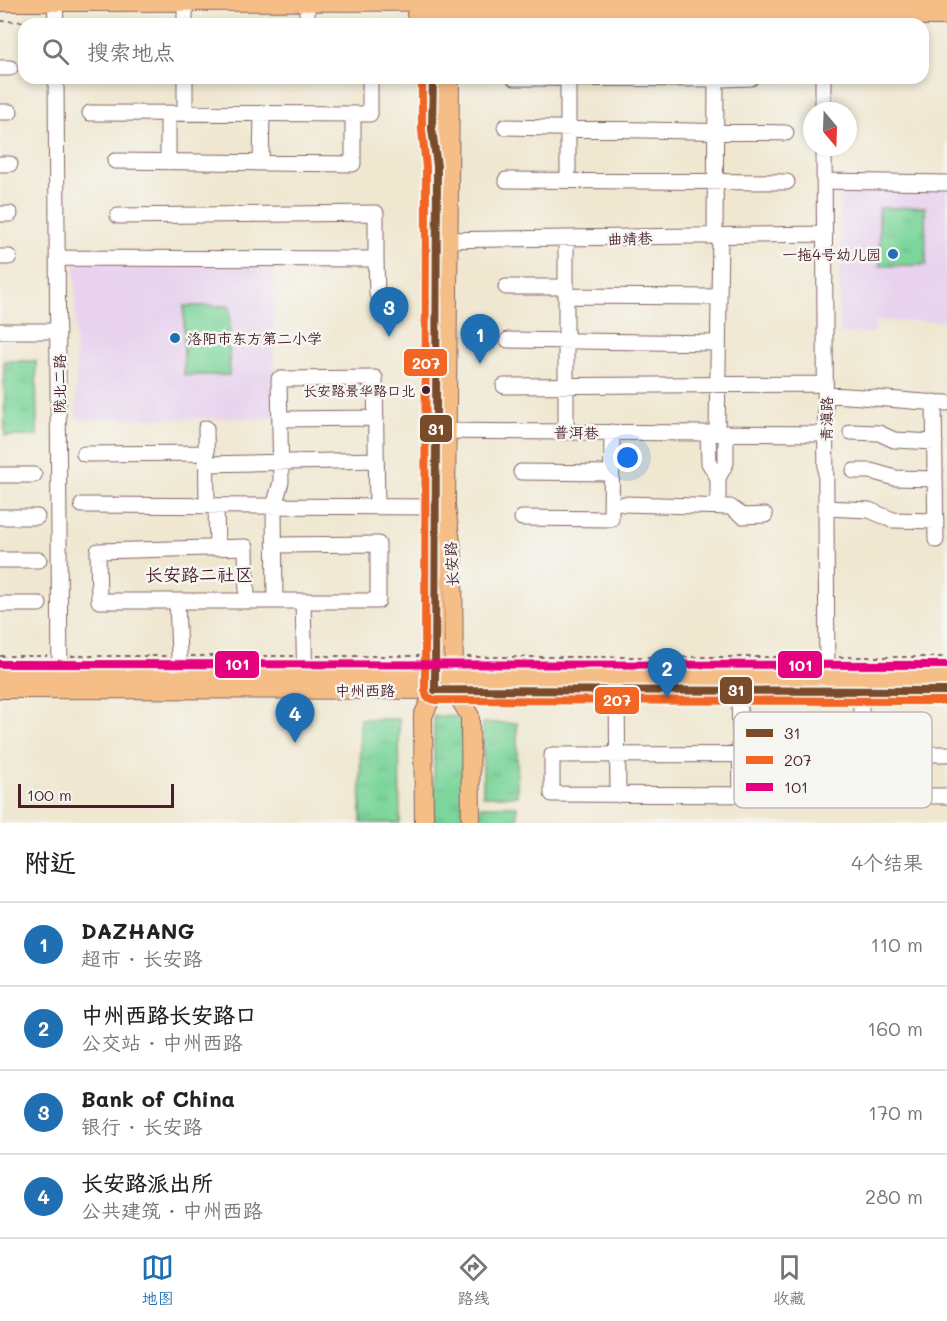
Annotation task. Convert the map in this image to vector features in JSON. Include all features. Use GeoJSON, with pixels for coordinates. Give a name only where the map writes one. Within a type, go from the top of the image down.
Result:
{"type":"FeatureCollection","features":[{"type":"Feature","properties":{"kind":"main road"},"geometry":{"type":"LineString","coordinates":[[0,12],[307,16],[587,0],[720,14]]}},
{"type":"Feature","properties":{"kind":"main road"},"geometry":{"type":"LineString","coordinates":[[185,15],[259,1],[307,16]]}},
{"type":"Feature","properties":{"kind":"main road"},"geometry":{"type":"LineString","coordinates":[[442,10],[720,14],[824,10],[947,1]]}},
{"type":"Feature","properties":{"kind":"main road"},"geometry":{"type":"LineString","coordinates":[[0,2],[56,12]]}},
{"type":"Feature","properties":{"kind":"main road"},"geometry":{"type":"LineString","coordinates":[[824,10],[947,16]]}},
{"type":"Feature","properties":{"kind":"main road","name":"长安路"},"geometry":{"type":"LineString","coordinates":[[433,84],[432,129],[441,240]]}},
{"type":"Feature","properties":{"kind":"main road","name":"长安路"},"geometry":{"type":"LineString","coordinates":[[444,683],[454,657],[453,557],[446,507],[441,431],[441,240],[450,84]]}},
{"type":"Feature","properties":{"kind":"main road","name":"长安路"},"geometry":{"type":"LineString","coordinates":[[441,431],[435,507],[435,657],[444,683]]}},
{"type":"Feature","properties":{"kind":"main road","name":"中州西路"},"geometry":{"type":"LineString","coordinates":[[0,674],[61,683]]}},
{"type":"Feature","properties":{"kind":"main road","name":"中州西路"},"geometry":{"type":"LineString","coordinates":[[0,689],[61,683],[444,683],[827,674],[947,676]]}},
{"type":"Feature","properties":{"kind":"main road","name":"中州西路"},"geometry":{"type":"LineString","coordinates":[[444,683],[617,691],[739,691],[827,674],[861,691],[947,691]]}},
{"type":"Feature","properties":{"kind":"main road"},"geometry":{"type":"LineString","coordinates":[[424,823],[423,716],[444,683],[470,716],[471,823]]}},
{"type":"Feature","properties":{"kind":"street","name":"陇北二路"},"geometry":{"type":"LineString","coordinates":[[56,84],[61,683]]}},
{"type":"Feature","properties":{"kind":"street"},"geometry":{"type":"LineString","coordinates":[[185,84],[185,113]]}},
{"type":"Feature","properties":{"kind":"street"},"geometry":{"type":"LineString","coordinates":[[90,113],[370,114],[370,84]]}},
{"type":"Feature","properties":{"kind":"street"},"geometry":{"type":"LineString","coordinates":[[568,84],[568,180]]}},
{"type":"Feature","properties":{"kind":"street"},"geometry":{"type":"LineString","coordinates":[[718,507],[718,478],[709,463],[717,433],[719,297],[715,181],[720,84]]}},
{"type":"Feature","properties":{"kind":"street"},"geometry":{"type":"LineString","coordinates":[[823,84],[823,102]]}},
{"type":"Feature","properties":{"kind":"street"},"geometry":{"type":"LineString","coordinates":[[168,113],[168,162]]}},
{"type":"Feature","properties":{"kind":"street"},"geometry":{"type":"LineString","coordinates":[[261,163],[262,113]]}},
{"type":"Feature","properties":{"kind":"street"},"geometry":{"type":"LineString","coordinates":[[115,161],[353,164],[353,114]]}},
{"type":"Feature","properties":{"kind":"street"},"geometry":{"type":"LineString","coordinates":[[505,127],[786,133]]}},
{"type":"Feature","properties":{"kind":"street","name":"青滇路"},"geometry":{"type":"LineString","coordinates":[[824,156],[827,674]]}},
{"type":"Feature","properties":{"kind":"street"},"geometry":{"type":"LineString","coordinates":[[506,180],[788,182]]}},
{"type":"Feature","properties":{"kind":"street"},"geometry":{"type":"LineString","coordinates":[[824,181],[947,183]]}},
{"type":"Feature","properties":{"kind":"street"},"geometry":{"type":"LineString","coordinates":[[118,216],[376,213],[377,294]]}},
{"type":"Feature","properties":{"kind":"street","name":"曲靖巷"},"geometry":{"type":"LineString","coordinates":[[441,240],[825,234]]}},
{"type":"Feature","properties":{"kind":"street"},"geometry":{"type":"LineString","coordinates":[[566,239],[566,432]]}},
{"type":"Feature","properties":{"kind":"street"},"geometry":{"type":"LineString","coordinates":[[58,258],[376,259]]}},
{"type":"Feature","properties":{"kind":"street"},"geometry":{"type":"LineString","coordinates":[[506,287],[566,292],[719,297]]}},
{"type":"Feature","properties":{"kind":"street"},"geometry":{"type":"LineString","coordinates":[[0,330],[58,331]]}},
{"type":"Feature","properties":{"kind":"street"},"geometry":{"type":"LineString","coordinates":[[508,340],[717,343]]}},
{"type":"Feature","properties":{"kind":"street"},"geometry":{"type":"LineString","coordinates":[[275,601],[274,506],[281,482],[279,379],[375,378],[377,507]]}},
{"type":"Feature","properties":{"kind":"street"},"geometry":{"type":"LineString","coordinates":[[504,386],[717,385],[825,389],[899,402],[941,403],[935,479],[941,495],[936,521],[936,540]]}},
{"type":"Feature","properties":{"kind":"street"},"geometry":{"type":"LineString","coordinates":[[280,419],[376,418]]}},
{"type":"Feature","properties":{"kind":"street"},"geometry":{"type":"LineString","coordinates":[[206,428],[206,458],[217,548]]}},
{"type":"Feature","properties":{"kind":"street","name":"普洱巷"},"geometry":{"type":"LineString","coordinates":[[441,431],[826,434]]}},
{"type":"Feature","properties":{"kind":"street"},"geometry":{"type":"LineString","coordinates":[[522,518],[611,519],[612,432]]}},
{"type":"Feature","properties":{"kind":"street"},"geometry":{"type":"LineString","coordinates":[[850,432],[879,433],[894,440],[939,447]]}},
{"type":"Feature","properties":{"kind":"street"},"geometry":{"type":"LineString","coordinates":[[84,454],[281,462],[376,460]]}},
{"type":"Feature","properties":{"kind":"street"},"geometry":{"type":"LineString","coordinates":[[854,471],[871,471],[895,478],[935,479]]}},
{"type":"Feature","properties":{"kind":"street"},"geometry":{"type":"LineString","coordinates":[[521,472],[611,473]]}},
{"type":"Feature","properties":{"kind":"street"},"geometry":{"type":"LineString","coordinates":[[0,475],[34,475]]}},
{"type":"Feature","properties":{"kind":"street"},"geometry":{"type":"LineString","coordinates":[[624,504],[730,507],[743,516],[765,515]]}},
{"type":"Feature","properties":{"kind":"street"},"geometry":{"type":"LineString","coordinates":[[82,506],[435,507]]}},
{"type":"Feature","properties":{"kind":"street"},"geometry":{"type":"LineString","coordinates":[[826,508],[869,510],[893,520],[936,521]]}},
{"type":"Feature","properties":{"kind":"street"},"geometry":{"type":"LineString","coordinates":[[0,517],[37,517]]}},
{"type":"Feature","properties":{"kind":"street"},"geometry":{"type":"LineString","coordinates":[[247,601],[246,547],[98,550],[99,601],[247,601],[275,601],[303,601],[378,601],[378,544],[275,544]]}},
{"type":"Feature","properties":{"kind":"street"},"geometry":{"type":"LineString","coordinates":[[0,560],[39,560]]}},
{"type":"Feature","properties":{"kind":"street"},"geometry":{"type":"LineString","coordinates":[[177,601],[180,683]]}},
{"type":"Feature","properties":{"kind":"street"},"geometry":{"type":"LineString","coordinates":[[303,601],[305,683]]}},
{"type":"Feature","properties":{"kind":"street"},"geometry":{"type":"LineString","coordinates":[[0,604],[39,604]]}},
{"type":"Feature","properties":{"kind":"street"},"geometry":{"type":"LineString","coordinates":[[617,691],[618,795]]}},
{"type":"Feature","properties":{"kind":"street"},"geometry":{"type":"LineString","coordinates":[[739,691],[739,712]]}},
{"type":"Feature","properties":{"kind":"street"},"geometry":{"type":"LineString","coordinates":[[861,691],[861,712]]}},
{"type":"Feature","properties":{"kind":"street"},"geometry":{"type":"LineString","coordinates":[[734,755],[552,755],[552,794],[734,795]]}},
{"type":"Feature","properties":{"kind":"path"},"geometry":{"type":"LineString","coordinates":[[19,18],[56,12],[333,18]]}},
{"type":"Feature","properties":{"kind":"path"},"geometry":{"type":"LineString","coordinates":[[0,21],[18,18]]}},
{"type":"Feature","properties":{"kind":"path"},"geometry":{"type":"LineString","coordinates":[[0,656],[435,657]]}},
{"type":"Feature","properties":{"kind":"path"},"geometry":{"type":"LineString","coordinates":[[454,657],[827,674],[947,657]]}},
{"type":"Feature","properties":{"kind":"shaded area","name":"一拖4号幼儿园"},"geometry":{"type":"Polygon","coordinates":[[[840,187],[947,187],[947,321],[876,321],[875,333],[839,333],[840,187]]]}},
{"type":"Feature","properties":{"kind":"shaded area","name":"洛阳市东方第二小学"},"geometry":{"type":"Polygon","coordinates":[[[274,257],[274,418],[76,419],[75,258],[274,257]]]}},
{"type":"Feature","properties":{"kind":"green space"},"geometry":{"type":"Polygon","coordinates":[[[925,207],[926,265],[880,266],[879,208],[925,207]]]}},
{"type":"Feature","properties":{"kind":"green space"},"geometry":{"type":"Polygon","coordinates":[[[184,306],[230,306],[229,375],[184,375],[184,306]]]}},
{"type":"Feature","properties":{"kind":"green space"},"geometry":{"type":"Polygon","coordinates":[[[4,361],[36,361],[37,436],[5,436],[4,361]]]}},
{"type":"Feature","properties":{"kind":"green space"},"geometry":{"type":"Polygon","coordinates":[[[434,716],[462,717],[462,823],[434,823],[434,716]]]}},
{"type":"Feature","properties":{"kind":"green space"},"geometry":{"type":"Polygon","coordinates":[[[360,719],[399,719],[400,823],[361,823],[360,719]]]}},
{"type":"Feature","properties":{"kind":"green space"},"geometry":{"type":"Polygon","coordinates":[[[483,723],[517,723],[517,796],[483,796],[483,723]]]}},
{"type":"Feature","properties":{"kind":"green space"},"geometry":{"type":"Polygon","coordinates":[[[481,806],[517,806],[517,823],[481,823],[481,806]]]}},
{"type":"Feature","properties":{"kind":"transit line","name":"207"},"geometry":{"type":"LineString","coordinates":[[422,84],[422,130],[426,167],[425,690],[427,697],[435,700],[947,701]]}},
{"type":"Feature","properties":{"kind":"transit line","name":"31"},"geometry":{"type":"LineString","coordinates":[[433,84],[432,129],[437,166],[435,690]]}},
{"type":"Feature","properties":{"kind":"transit line","name":"101"},"geometry":{"type":"LineString","coordinates":[[0,664],[947,665]]}},
{"type":"Feature","properties":{"kind":"transit line","name":"31"},"geometry":{"type":"LineString","coordinates":[[435,690],[947,691]]}},
{"type":"Feature","properties":{"kind":"place","name":"一拖4号幼儿园"},"geometry":{"type":"Point","coordinates":[893,254]}},
{"type":"Feature","properties":{"kind":"place","name":"Bank of China"},"geometry":{"type":"Point","coordinates":[389,337]}},
{"type":"Feature","properties":{"kind":"place","name":"洛阳市东方第二小学"},"geometry":{"type":"Point","coordinates":[175,338]}},
{"type":"Feature","properties":{"kind":"place","name":"DAZHANG"},"geometry":{"type":"Point","coordinates":[480,364]}},
{"type":"Feature","properties":{"kind":"place","name":"长安路景华路口北"},"geometry":{"type":"Point","coordinates":[426,390]}},
{"type":"Feature","properties":{"kind":"place","name":"中州西路长安路口"},"geometry":{"type":"Point","coordinates":[667,698]}},
{"type":"Feature","properties":{"kind":"place","name":"长安路派出所"},"geometry":{"type":"Point","coordinates":[295,743]}},
{"type":"Feature","properties":{"kind":"district","name":"长安路二社区"},"geometry":{"type":"Point","coordinates":[199,574]}}]}
